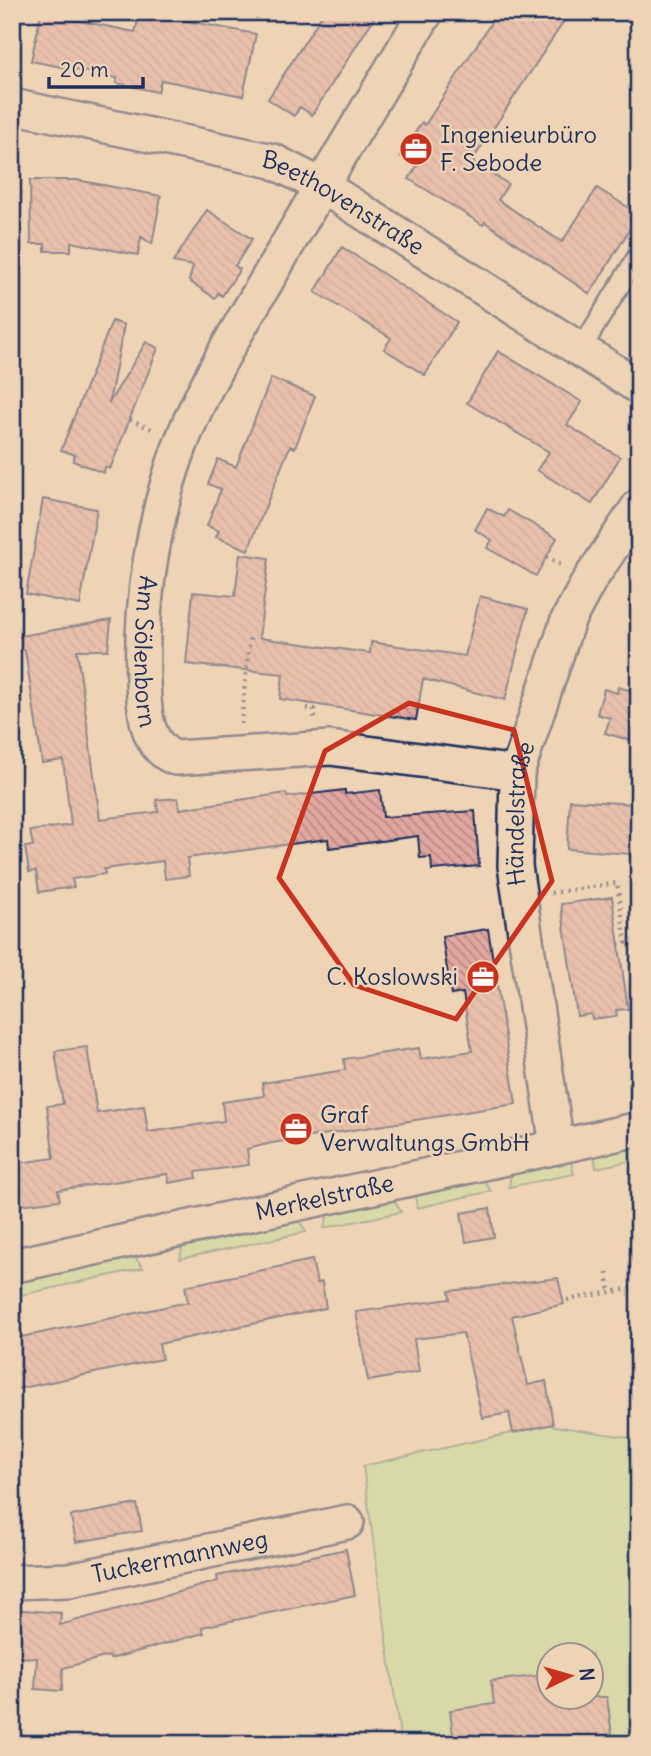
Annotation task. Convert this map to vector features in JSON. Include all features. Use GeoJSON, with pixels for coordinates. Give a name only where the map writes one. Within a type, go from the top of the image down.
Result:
{"type":"FeatureCollection","features":[{"type":"Feature","properties":{"kind":"street","name":"Am Sölenborn"},"geometry":{"type":"LineString","coordinates":[[426,12],[321,186],[227,350],[181,444],[165,493],[145,598],[142,651],[144,701],[148,727],[155,742],[166,755],[175,758],[330,748],[517,773]]}},
{"type":"Feature","properties":{"kind":"street","name":"Beethovenstraße"},"geometry":{"type":"LineString","coordinates":[[12,106],[274,161],[321,186],[639,387]]}},
{"type":"Feature","properties":{"kind":"street","name":"Händelstraße"},"geometry":{"type":"LineString","coordinates":[[557,1146],[514,866],[517,773],[568,620],[589,581],[639,506]]}},
{"type":"Feature","properties":{"kind":"street","name":"Merkelstraße"},"geometry":{"type":"LineString","coordinates":[[12,1266],[639,1129]]}},
{"type":"Feature","properties":{"kind":"street","name":"Tuckermannweg"},"geometry":{"type":"LineString","coordinates":[[12,1582],[69,1580],[347,1522]]}},
{"type":"Feature","properties":{"kind":"lane"},"geometry":{"type":"LineString","coordinates":[[581,349],[639,254]]}},
{"type":"Feature","properties":{"kind":"path"},"geometry":{"type":"LineString","coordinates":[[238,753],[250,635]]}},
{"type":"Feature","properties":{"kind":"path"},"geometry":{"type":"LineString","coordinates":[[519,898],[617,883],[626,943],[619,944]]}},
{"type":"Feature","properties":{"kind":"path"},"geometry":{"type":"LineString","coordinates":[[607,1273],[610,1292]]}},
{"type":"Feature","properties":{"kind":"path"},"geometry":{"type":"LineString","coordinates":[[567,1300],[639,1287]]}},
{"type":"Feature","properties":{"kind":"highlighted area"},"geometry":{"type":"Polygon","coordinates":[[[409,703],[514,730],[552,881],[456,1019],[354,985],[279,878],[325,751],[409,703]]]}},
{"type":"Feature","properties":{"kind":"green space"},"geometry":{"type":"Polygon","coordinates":[[[639,1144],[639,1159],[596,1168],[594,1153],[639,1144]]]}},
{"type":"Feature","properties":{"kind":"green space"},"geometry":{"type":"Polygon","coordinates":[[[570,1159],[574,1174],[509,1187],[511,1173],[570,1159]]]}},
{"type":"Feature","properties":{"kind":"green space"},"geometry":{"type":"Polygon","coordinates":[[[482,1178],[491,1191],[417,1208],[415,1194],[482,1178]]]}},
{"type":"Feature","properties":{"kind":"green space"},"geometry":{"type":"Polygon","coordinates":[[[393,1198],[401,1212],[324,1228],[329,1212],[393,1198]]]}},
{"type":"Feature","properties":{"kind":"green space"},"geometry":{"type":"Polygon","coordinates":[[[297,1217],[306,1232],[180,1259],[183,1244],[297,1217]]]}},
{"type":"Feature","properties":{"kind":"green space"},"geometry":{"type":"Polygon","coordinates":[[[134,1256],[143,1268],[12,1297],[12,1283],[134,1256]]]}},
{"type":"Feature","properties":{"kind":"green space"},"geometry":{"type":"Polygon","coordinates":[[[548,1425],[639,1439],[639,1744],[401,1744],[363,1466],[548,1425]]]}},
{"type":"Feature","properties":{"kind":"building"},"geometry":{"type":"Polygon","coordinates":[[[140,12],[256,34],[243,96],[161,80],[158,92],[116,83],[117,78],[31,61],[41,13],[135,32],[140,12]]]}},
{"type":"Feature","properties":{"kind":"building"},"geometry":{"type":"Polygon","coordinates":[[[324,12],[378,12],[312,115],[300,107],[294,116],[268,99],[324,12]]]}},
{"type":"Feature","properties":{"kind":"building"},"geometry":{"type":"Polygon","coordinates":[[[498,12],[570,12],[472,161],[508,184],[498,200],[562,242],[597,188],[639,214],[590,294],[485,222],[483,225],[409,179],[417,166],[400,156],[422,122],[425,125],[498,12]]]}},
{"type":"Feature","properties":{"kind":"building"},"geometry":{"type":"Polygon","coordinates":[[[30,180],[77,180],[161,196],[152,244],[141,237],[138,255],[71,242],[71,251],[45,251],[45,244],[31,244],[30,180]]]}},
{"type":"Feature","properties":{"kind":"building"},"geometry":{"type":"Polygon","coordinates":[[[207,210],[252,239],[235,266],[240,269],[222,296],[218,293],[215,298],[189,281],[193,266],[173,262],[207,210]]]}},
{"type":"Feature","properties":{"kind":"building"},"geometry":{"type":"Polygon","coordinates":[[[342,247],[457,322],[425,375],[384,349],[391,338],[315,292],[342,247]]]}},
{"type":"Feature","properties":{"kind":"building"},"geometry":{"type":"Polygon","coordinates":[[[112,321],[124,325],[109,403],[146,342],[158,348],[110,469],[105,467],[104,473],[73,461],[75,455],[61,450],[112,321]]]}},
{"type":"Feature","properties":{"kind":"building"},"geometry":{"type":"Polygon","coordinates":[[[498,351],[582,402],[567,425],[620,457],[592,504],[537,470],[549,452],[467,403],[498,351]]]}},
{"type":"Feature","properties":{"kind":"building"},"geometry":{"type":"Polygon","coordinates":[[[271,378],[315,396],[295,448],[290,446],[248,550],[216,537],[219,531],[207,526],[221,489],[208,484],[218,459],[236,467],[271,378]]]}},
{"type":"Feature","properties":{"kind":"building"},"geometry":{"type":"Polygon","coordinates":[[[43,499],[97,509],[80,605],[26,594],[43,499]]]}},
{"type":"Feature","properties":{"kind":"building"},"geometry":{"type":"Polygon","coordinates":[[[487,508],[504,517],[508,510],[557,538],[536,576],[487,548],[492,540],[475,530],[487,508]]]}},
{"type":"Feature","properties":{"kind":"building"},"geometry":{"type":"Polygon","coordinates":[[[240,554],[269,558],[259,638],[370,653],[371,642],[465,656],[480,596],[528,609],[505,700],[423,679],[416,720],[280,699],[283,674],[186,664],[193,592],[235,596],[240,554]]]}},
{"type":"Feature","properties":{"kind":"building"},"geometry":{"type":"Polygon","coordinates":[[[111,620],[108,650],[77,650],[100,819],[158,812],[156,800],[178,798],[180,809],[286,793],[287,797],[345,790],[345,794],[380,790],[383,817],[475,811],[479,866],[432,870],[431,857],[420,858],[418,836],[329,848],[328,839],[187,858],[189,876],[165,879],[163,861],[104,869],[105,874],[72,879],[74,887],[39,892],[36,871],[29,872],[25,847],[33,846],[30,831],[71,825],[63,760],[42,763],[25,650],[15,650],[14,637],[111,620]]]}},
{"type":"Feature","properties":{"kind":"building"},"geometry":{"type":"Polygon","coordinates":[[[618,687],[639,693],[639,743],[605,733],[610,718],[597,714],[604,689],[617,693],[618,687]]]}},
{"type":"Feature","properties":{"kind":"building"},"geometry":{"type":"Polygon","coordinates":[[[570,800],[635,804],[631,854],[567,849],[570,800]]]}},
{"type":"Feature","properties":{"kind":"building"},"geometry":{"type":"Polygon","coordinates":[[[612,897],[628,1009],[616,1010],[617,1016],[592,1019],[591,1014],[577,1016],[561,904],[612,897]]]}},
{"type":"Feature","properties":{"kind":"building"},"geometry":{"type":"Polygon","coordinates":[[[488,929],[516,1104],[272,1143],[247,1149],[249,1165],[196,1172],[197,1178],[169,1183],[168,1174],[58,1190],[60,1200],[12,1206],[12,1164],[54,1158],[47,1106],[63,1104],[55,1051],[87,1047],[97,1113],[144,1106],[148,1132],[224,1121],[222,1102],[264,1096],[262,1083],[345,1070],[344,1059],[419,1048],[421,1059],[472,1051],[463,993],[451,995],[442,936],[488,929]]]}},
{"type":"Feature","properties":{"kind":"building"},"geometry":{"type":"Polygon","coordinates":[[[490,1208],[494,1237],[466,1242],[461,1213],[490,1208]]]}},
{"type":"Feature","properties":{"kind":"building"},"geometry":{"type":"Polygon","coordinates":[[[312,1260],[317,1283],[322,1282],[326,1308],[159,1344],[162,1359],[12,1390],[12,1339],[188,1302],[185,1286],[312,1260]]]}},
{"type":"Feature","properties":{"kind":"building"},"geometry":{"type":"Polygon","coordinates":[[[558,1278],[564,1304],[512,1316],[528,1385],[546,1381],[553,1424],[513,1433],[509,1413],[482,1418],[463,1333],[414,1339],[419,1372],[368,1381],[356,1312],[450,1299],[449,1291],[558,1278]]]}},
{"type":"Feature","properties":{"kind":"building"},"geometry":{"type":"Polygon","coordinates":[[[137,1504],[142,1531],[76,1542],[71,1516],[137,1504]]]}},
{"type":"Feature","properties":{"kind":"building"},"geometry":{"type":"Polygon","coordinates":[[[346,1549],[355,1595],[202,1627],[204,1633],[110,1659],[109,1656],[63,1668],[62,1691],[35,1689],[37,1658],[12,1657],[12,1609],[61,1613],[60,1625],[218,1581],[217,1576],[346,1549]]]}},
{"type":"Feature","properties":{"kind":"building"},"geometry":{"type":"Polygon","coordinates":[[[536,1676],[536,1710],[606,1710],[607,1697],[612,1735],[544,1744],[454,1744],[450,1710],[494,1704],[491,1681],[536,1676]]]}},
{"type":"Feature","properties":{"kind":"place","name":"Ingenieurbüro F. Sebode"},"geometry":{"type":"Point","coordinates":[416,149]}},
{"type":"Feature","properties":{"kind":"place","name":"C. Koslowski"},"geometry":{"type":"Point","coordinates":[483,977]}},
{"type":"Feature","properties":{"kind":"place","name":"Graf Verwaltungs GmbH"},"geometry":{"type":"Point","coordinates":[296,1129]}}]}
